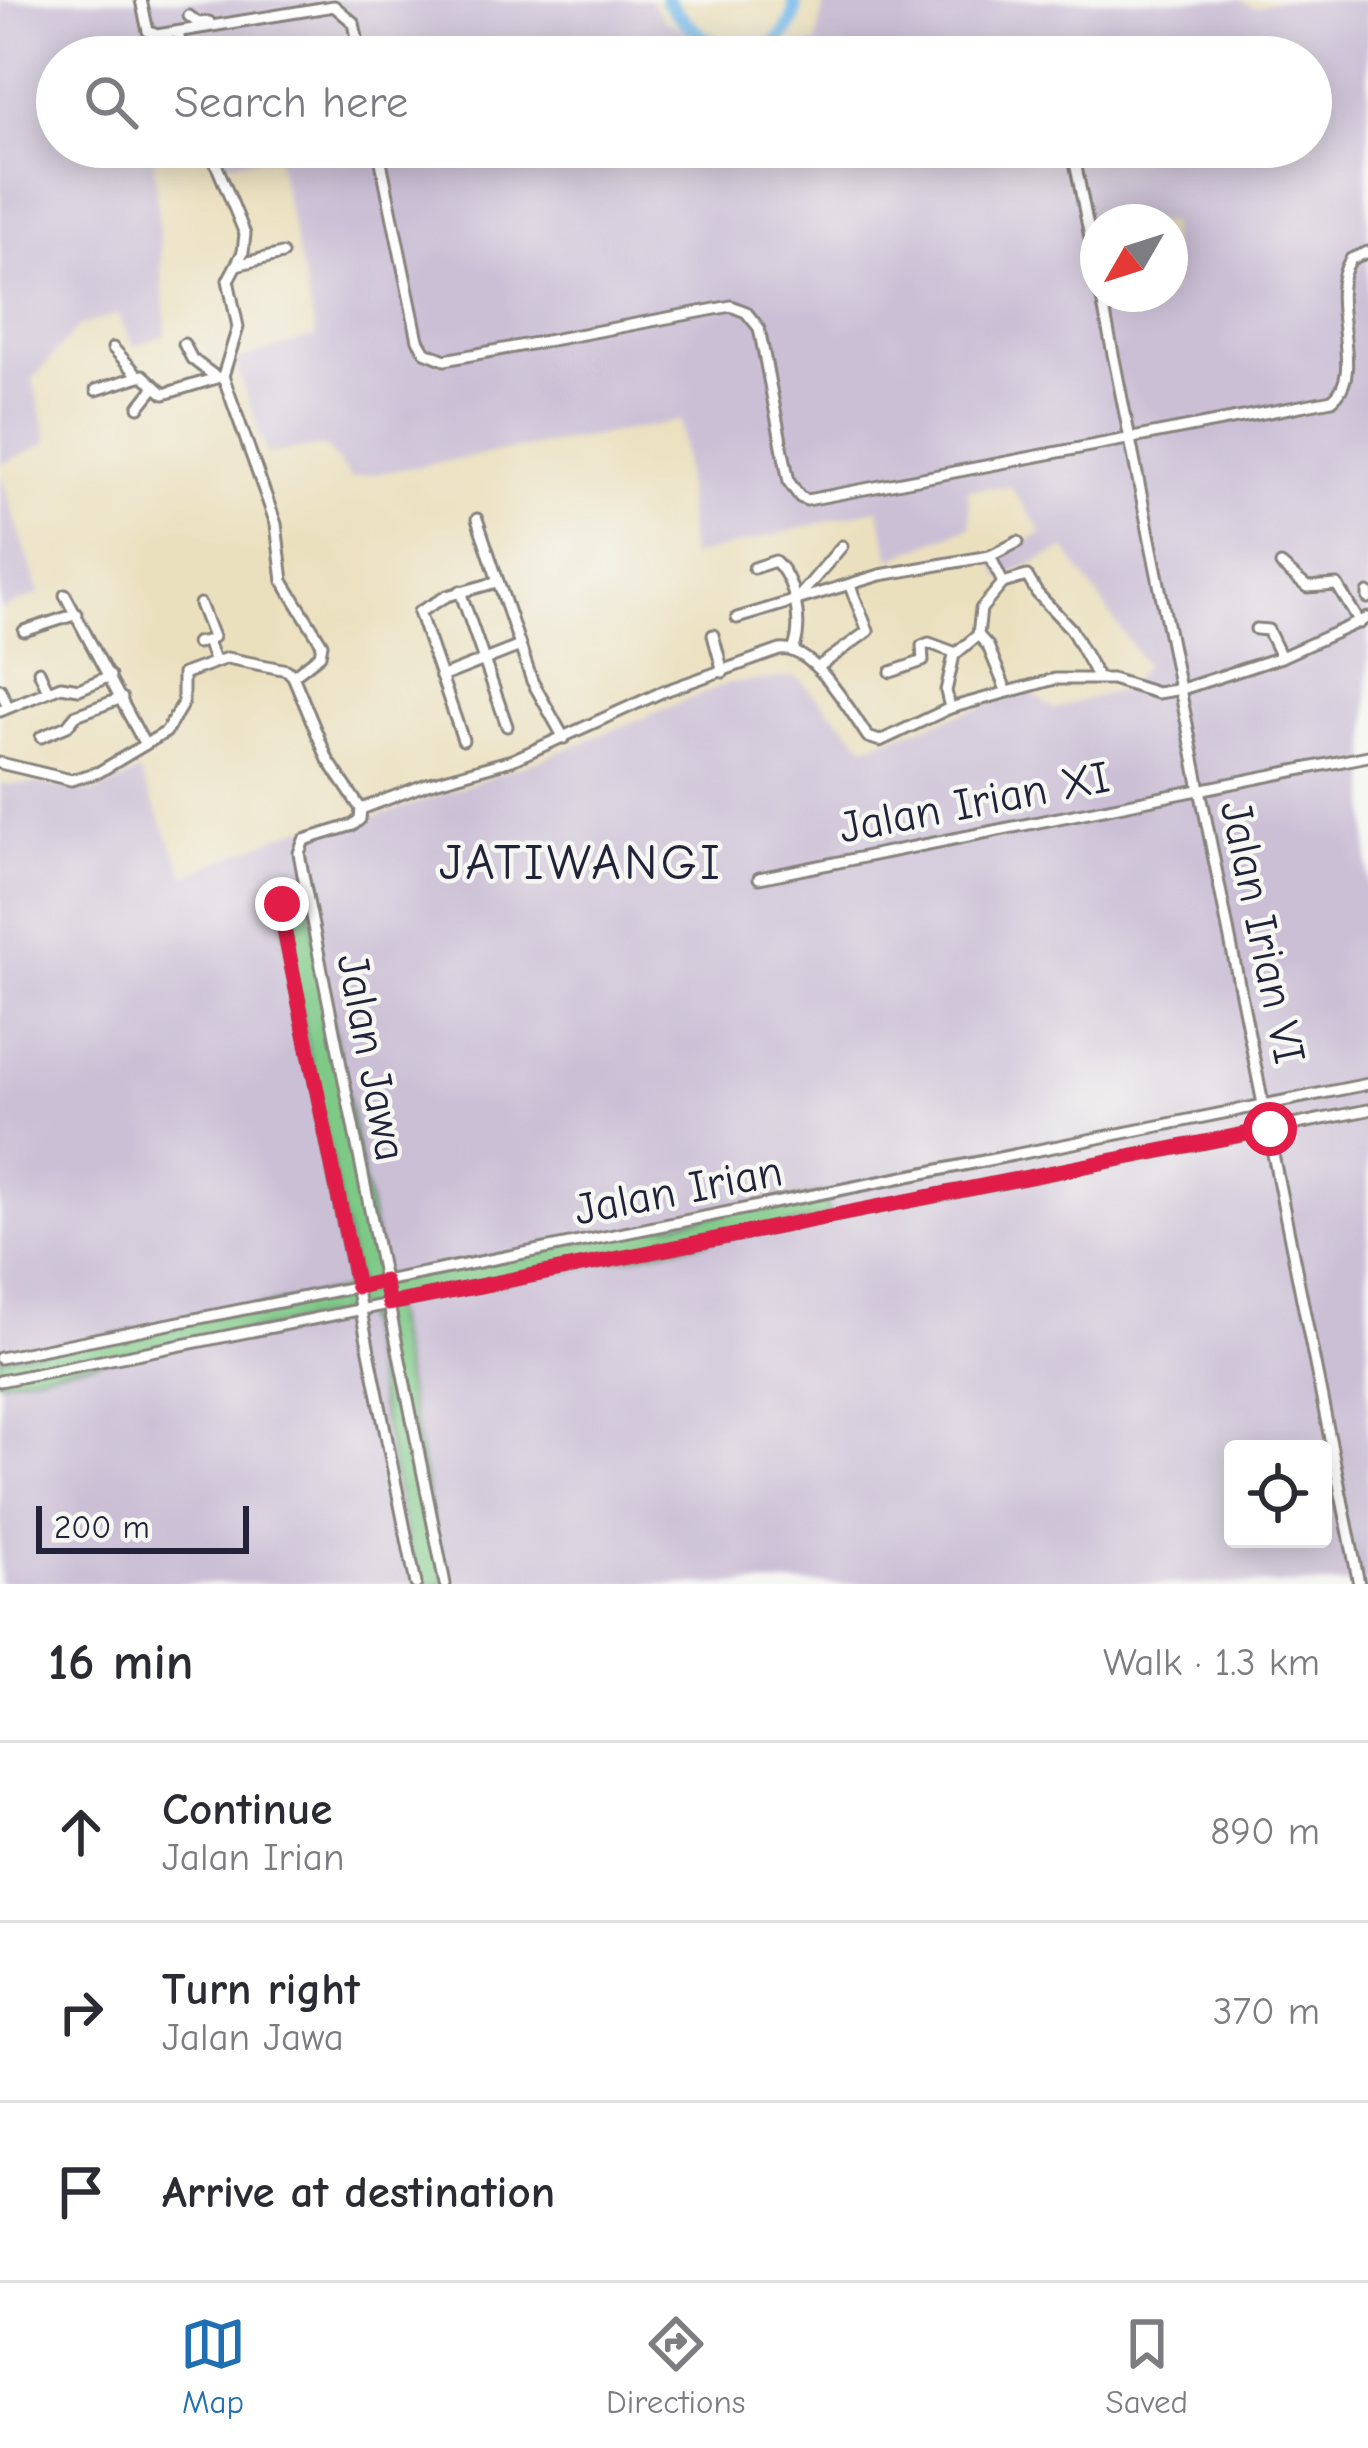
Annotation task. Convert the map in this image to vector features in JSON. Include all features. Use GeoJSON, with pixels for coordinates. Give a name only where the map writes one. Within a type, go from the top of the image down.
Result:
{"type":"FeatureCollection","features":[{"type":"Feature","properties":{"kind":"street"},"geometry":{"type":"LineString","coordinates":[[141,0],[148,31],[160,35],[285,11]]}},
{"type":"Feature","properties":{"kind":"street"},"geometry":{"type":"LineString","coordinates":[[187,0],[189,16]]}},
{"type":"Feature","properties":{"kind":"street"},"geometry":{"type":"LineString","coordinates":[[189,16],[205,23],[322,5],[339,8],[354,23],[357,36]]}},
{"type":"Feature","properties":{"kind":"street"},"geometry":{"type":"LineString","coordinates":[[160,35],[189,16]]}},
{"type":"Feature","properties":{"kind":"street"},"geometry":{"type":"LineString","coordinates":[[178,32],[179,36]]}},
{"type":"Feature","properties":{"kind":"street"},"geometry":{"type":"LineString","coordinates":[[217,168],[245,246],[228,283],[238,327],[219,377]]}},
{"type":"Feature","properties":{"kind":"street"},"geometry":{"type":"LineString","coordinates":[[382,168],[418,340],[425,352],[438,359],[481,355],[739,308],[759,328],[790,482],[807,500],[1340,396],[1352,385],[1358,367],[1342,276],[1351,259],[1368,252]]}},
{"type":"Feature","properties":{"kind":"street"},"geometry":{"type":"LineString","coordinates":[[1076,168],[1083,204]]}},
{"type":"Feature","properties":{"kind":"street"},"geometry":{"type":"LineString","coordinates":[[236,265],[282,254]]}},
{"type":"Feature","properties":{"kind":"street","name":"Jalan Irian VI"},"geometry":{"type":"LineString","coordinates":[[1105,312],[1359,1584]]}},
{"type":"Feature","properties":{"kind":"street"},"geometry":{"type":"LineString","coordinates":[[184,344],[194,361],[219,377],[276,524],[283,581],[322,644],[320,655],[293,676]]}},
{"type":"Feature","properties":{"kind":"street"},"geometry":{"type":"LineString","coordinates":[[113,348],[138,376]]}},
{"type":"Feature","properties":{"kind":"street"},"geometry":{"type":"LineString","coordinates":[[96,390],[147,375],[164,394],[219,377]]}},
{"type":"Feature","properties":{"kind":"street"},"geometry":{"type":"LineString","coordinates":[[139,407],[154,387]]}},
{"type":"Feature","properties":{"kind":"street"},"geometry":{"type":"LineString","coordinates":[[477,519],[532,681],[564,738]]}},
{"type":"Feature","properties":{"kind":"street"},"geometry":{"type":"LineString","coordinates":[[737,617],[895,572],[990,556],[1018,542]]}},
{"type":"Feature","properties":{"kind":"street"},"geometry":{"type":"LineString","coordinates":[[796,599],[842,546]]}},
{"type":"Feature","properties":{"kind":"street"},"geometry":{"type":"LineString","coordinates":[[990,556],[1004,583]]}},
{"type":"Feature","properties":{"kind":"street"},"geometry":{"type":"LineString","coordinates":[[754,568],[778,562],[796,599],[799,628],[794,648]]}},
{"type":"Feature","properties":{"kind":"street"},"geometry":{"type":"LineString","coordinates":[[361,809],[427,784],[493,768],[662,692],[780,650],[794,648],[817,668],[874,741],[950,708],[1055,679],[1098,678],[1157,693],[1182,689],[1281,657],[1364,621],[1337,585],[1307,586],[1281,566]]}},
{"type":"Feature","properties":{"kind":"street"},"geometry":{"type":"LineString","coordinates":[[950,708],[946,691],[956,653],[979,635],[982,609],[1004,583],[1027,576],[1071,629],[1098,678]]}},
{"type":"Feature","properties":{"kind":"street"},"geometry":{"type":"LineString","coordinates":[[463,740],[419,611],[460,591],[497,581]]}},
{"type":"Feature","properties":{"kind":"street"},"geometry":{"type":"LineString","coordinates":[[817,668],[868,631],[850,586]]}},
{"type":"Feature","properties":{"kind":"street"},"geometry":{"type":"LineString","coordinates":[[460,591],[507,726]]}},
{"type":"Feature","properties":{"kind":"street"},"geometry":{"type":"LineString","coordinates":[[64,595],[144,743]]}},
{"type":"Feature","properties":{"kind":"street"},"geometry":{"type":"LineString","coordinates":[[200,604],[214,660]]}},
{"type":"Feature","properties":{"kind":"street"},"geometry":{"type":"LineString","coordinates":[[24,631],[77,614]]}},
{"type":"Feature","properties":{"kind":"street"},"geometry":{"type":"LineString","coordinates":[[1256,629],[1268,630],[1281,657]]}},
{"type":"Feature","properties":{"kind":"street"},"geometry":{"type":"LineString","coordinates":[[713,635],[723,672]]}},
{"type":"Feature","properties":{"kind":"street"},"geometry":{"type":"LineString","coordinates":[[979,635],[1006,690]]}},
{"type":"Feature","properties":{"kind":"street"},"geometry":{"type":"LineString","coordinates":[[441,677],[520,646]]}},
{"type":"Feature","properties":{"kind":"street"},"geometry":{"type":"LineString","coordinates":[[891,672],[923,661],[922,646],[956,653]]}},
{"type":"Feature","properties":{"kind":"street"},"geometry":{"type":"LineString","coordinates":[[0,763],[34,768],[60,779],[80,779],[166,732],[183,703],[183,674],[227,658],[276,666],[293,676],[328,760],[361,809],[353,825],[312,836],[300,845],[307,896]]}},
{"type":"Feature","properties":{"kind":"street"},"geometry":{"type":"LineString","coordinates":[[39,671],[48,691]]}},
{"type":"Feature","properties":{"kind":"street"},"geometry":{"type":"LineString","coordinates":[[0,689],[4,709],[61,686],[79,689],[110,676]]}},
{"type":"Feature","properties":{"kind":"street"},"geometry":{"type":"LineString","coordinates":[[41,736],[67,726],[76,715],[122,698]]}},
{"type":"Feature","properties":{"kind":"street","name":"Jalan Irian XI"},"geometry":{"type":"LineString","coordinates":[[759,878],[1368,756]]}},
{"type":"Feature","properties":{"kind":"street","name":"Jalan Jawa"},"geometry":{"type":"LineString","coordinates":[[416,1584],[280,910],[287,901],[307,896],[445,1584]]}},
{"type":"Feature","properties":{"kind":"street","name":"Jalan Irian"},"geometry":{"type":"LineString","coordinates":[[0,1358],[1368,1084]]}},
{"type":"Feature","properties":{"kind":"street","name":"Jalan Irian"},"geometry":{"type":"LineString","coordinates":[[0,1381],[1368,1110]]}},
{"type":"Feature","properties":{"kind":"street"},"geometry":{"type":"LineString","coordinates":[[824,1193],[829,1217]]}},
{"type":"Feature","properties":{"kind":"shaded area"},"geometry":{"type":"Polygon","coordinates":[[[0,0],[650,0],[664,20],[693,36],[36,36],[36,168],[154,168],[166,334],[134,346],[118,314],[78,327],[33,379],[48,442],[0,465],[0,0]]]}},
{"type":"Feature","properties":{"kind":"shaded area"},"geometry":{"type":"Polygon","coordinates":[[[825,0],[1239,0],[1255,7],[1280,0],[1368,0],[1368,1584],[0,1584],[0,784],[40,784],[94,793],[139,772],[186,876],[298,828],[341,829],[539,760],[729,683],[797,677],[866,746],[1028,691],[1054,709],[1126,688],[1145,665],[1065,549],[1000,578],[993,563],[1042,532],[1010,486],[968,489],[971,526],[891,559],[878,508],[690,557],[681,421],[351,478],[324,446],[267,454],[234,361],[316,336],[279,168],[1332,168],[1332,36],[818,36],[825,0]]]}},
{"type":"Feature","properties":{"kind":"shaded area"},"geometry":{"type":"Polygon","coordinates":[[[0,472],[40,594],[0,610],[0,472]]]}},
{"type":"Feature","properties":{"kind":"green space"},"geometry":{"type":"Polygon","coordinates":[[[307,896],[384,1281],[824,1193],[829,1217],[390,1304],[445,1584],[416,1584],[361,1309],[0,1381],[0,1358],[357,1287],[280,910],[307,896]]]}},
{"type":"Feature","properties":{"kind":"waterway"},"geometry":{"type":"LineString","coordinates":[[666,0],[702,36]]}},
{"type":"Feature","properties":{"kind":"waterway"},"geometry":{"type":"LineString","coordinates":[[782,36],[793,17],[794,0]]}},
{"type":"Feature","properties":{"kind":"district","name":"JATIWANGI"},"geometry":{"type":"Point","coordinates":[581,861]}},
{"type":"Feature","properties":{"kind":"route"},"geometry":{"type":"LineString","coordinates":[[282,904],[357,1287],[384,1281],[389,1304],[1270,1129]]}}]}
